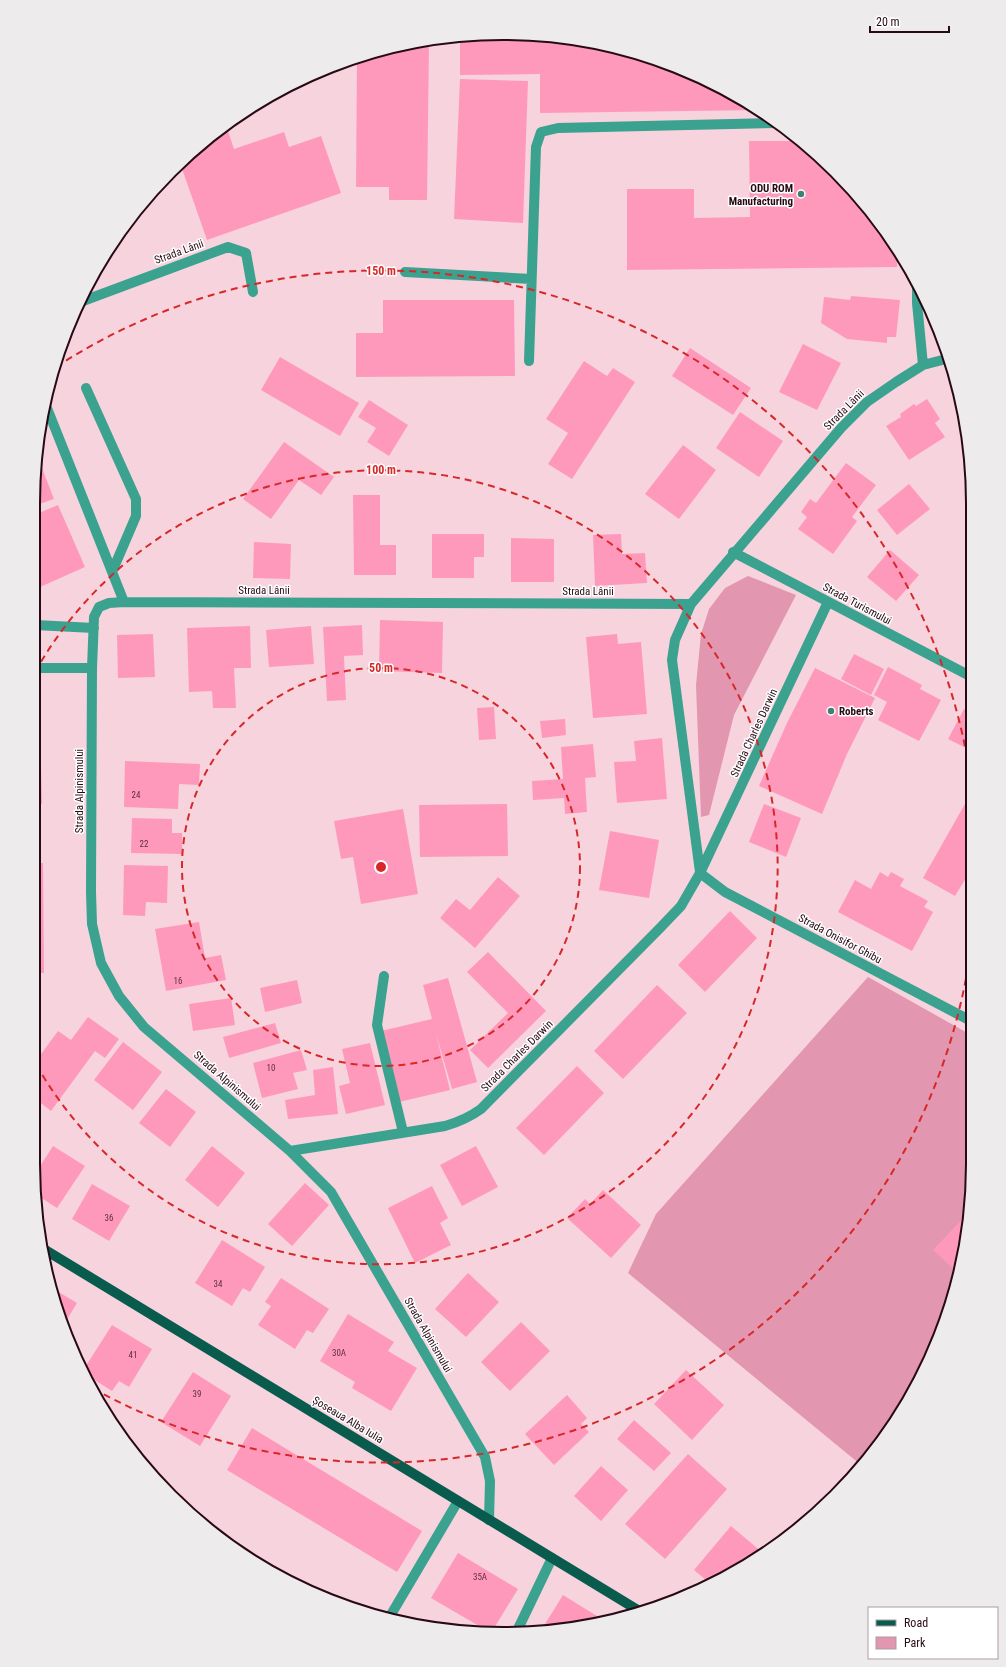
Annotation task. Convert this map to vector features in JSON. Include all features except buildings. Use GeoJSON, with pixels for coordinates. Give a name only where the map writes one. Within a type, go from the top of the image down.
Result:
{"type":"FeatureCollection","features":[{"type":"Feature","properties":{"kind":"main road","name":"Șoseaua Alba Iulia"},"geometry":{"type":"LineString","coordinates":[[49,1252],[634,1608]]}},
{"type":"Feature","properties":{"kind":"street"},"geometry":{"type":"LineString","coordinates":[[529,361],[536,147],[541,132],[558,128],[767,123]]}},
{"type":"Feature","properties":{"kind":"street","name":"Strada Lânii"},"geometry":{"type":"LineString","coordinates":[[87,299],[228,247],[246,253],[253,292]]}},
{"type":"Feature","properties":{"kind":"street"},"geometry":{"type":"LineString","coordinates":[[405,272],[532,279]]}},
{"type":"Feature","properties":{"kind":"street"},"geometry":{"type":"LineString","coordinates":[[917,296],[923,365]]}},
{"type":"Feature","properties":{"kind":"street","name":"Strada Lânii"},"geometry":{"type":"LineString","coordinates":[[94,617],[99,607],[109,603],[124,602],[691,604],[733,552],[841,428],[867,402],[923,365],[943,360]]}},
{"type":"Feature","properties":{"kind":"street"},"geometry":{"type":"LineString","coordinates":[[86,388],[136,499],[136,516],[112,572]]}},
{"type":"Feature","properties":{"kind":"street"},"geometry":{"type":"LineString","coordinates":[[49,413],[124,602]]}},
{"type":"Feature","properties":{"kind":"street","name":"Strada Turismului"},"geometry":{"type":"LineString","coordinates":[[733,552],[966,674]]}},
{"type":"Feature","properties":{"kind":"street","name":"Strada Charles Darwin"},"geometry":{"type":"LineString","coordinates":[[290,1151],[445,1126],[473,1115],[481,1109],[662,927],[680,906],[700,873],[828,602]]}},
{"type":"Feature","properties":{"kind":"street"},"geometry":{"type":"LineString","coordinates":[[691,604],[677,634],[672,660],[700,873]]}},
{"type":"Feature","properties":{"kind":"street","name":"Strada Alpinismului"},"geometry":{"type":"LineString","coordinates":[[94,617],[92,668],[91,899],[92,924],[101,963],[119,996],[144,1026],[290,1151],[331,1192],[485,1457],[490,1481],[489,1520]]}},
{"type":"Feature","properties":{"kind":"street"},"geometry":{"type":"LineString","coordinates":[[40,625],[94,628]]}},
{"type":"Feature","properties":{"kind":"street"},"geometry":{"type":"LineString","coordinates":[[40,668],[92,668]]}},
{"type":"Feature","properties":{"kind":"street","name":"Strada Onisifor Ghibu"},"geometry":{"type":"LineString","coordinates":[[700,873],[725,892],[966,1018]]}},
{"type":"Feature","properties":{"kind":"street"},"geometry":{"type":"LineString","coordinates":[[384,976],[378,1025],[403,1132]]}},
{"type":"Feature","properties":{"kind":"street"},"geometry":{"type":"LineString","coordinates":[[392,1613],[458,1501]]}},
{"type":"Feature","properties":{"kind":"street"},"geometry":{"type":"LineString","coordinates":[[519,1626],[552,1558]]}},
{"type":"Feature","properties":{"kind":"green space"},"geometry":{"type":"Polygon","coordinates":[[[748,576],[796,595],[734,715],[709,815],[701,817],[696,685],[701,634],[709,609],[725,588],[748,576]]]}},
{"type":"Feature","properties":{"kind":"green space"},"geometry":{"type":"Polygon","coordinates":[[[868,977],[966,1032],[965,1194],[957,1254],[950,1284],[931,1341],[904,1396],[888,1421],[857,1462],[628,1273],[656,1214],[868,977]]]}},
{"type":"Feature","properties":{"kind":"place","name":"ODU ROM Manufacturing"},"geometry":{"type":"Point","coordinates":[801,194]}},
{"type":"Feature","properties":{"kind":"place","name":"Roberts"},"geometry":{"type":"Point","coordinates":[831,711]}}]}
